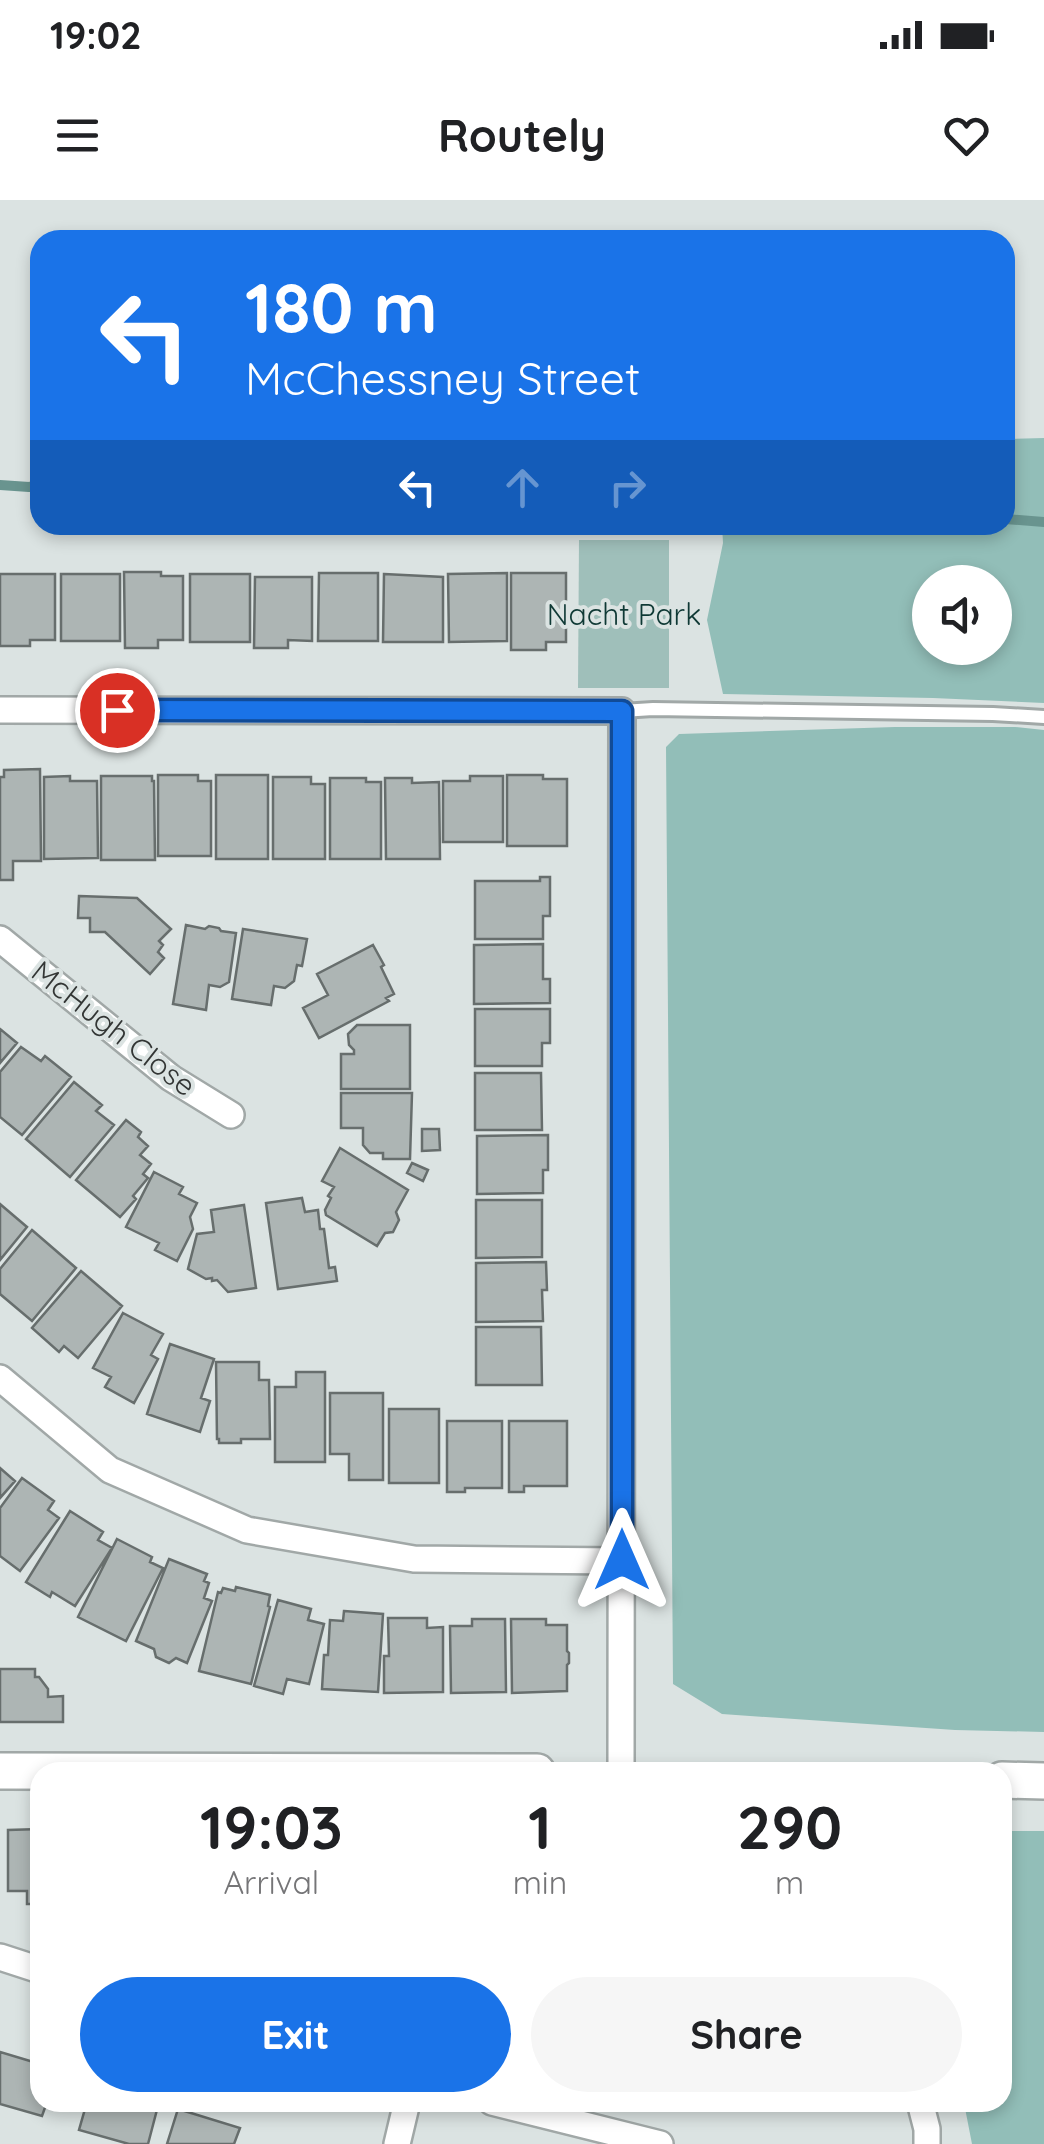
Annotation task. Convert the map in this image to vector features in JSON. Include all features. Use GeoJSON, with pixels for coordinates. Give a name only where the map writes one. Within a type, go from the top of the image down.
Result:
{"type":"FeatureCollection","features":[{"type":"Feature","properties":{"kind":"main road"},"geometry":{"type":"LineString","coordinates":[[0,1771],[30,1771]]}},
{"type":"Feature","properties":{"kind":"main road"},"geometry":{"type":"LineString","coordinates":[[1012,1780],[1044,1781]]}},
{"type":"Feature","properties":{"kind":"street"},"geometry":{"type":"LineString","coordinates":[[0,710],[622,711],[622,1762]]}},
{"type":"Feature","properties":{"kind":"street","name":"McHugh Close"},"geometry":{"type":"LineString","coordinates":[[0,938],[171,1078],[231,1115]]}},
{"type":"Feature","properties":{"kind":"street"},"geometry":{"type":"LineString","coordinates":[[0,1378],[110,1470],[247,1530],[414,1559],[622,1560]]}},
{"type":"Feature","properties":{"kind":"street"},"geometry":{"type":"LineString","coordinates":[[0,1958],[30,1967]]}},
{"type":"Feature","properties":{"kind":"street"},"geometry":{"type":"LineString","coordinates":[[397,2144],[405,2112]]}},
{"type":"Feature","properties":{"kind":"street"},"geometry":{"type":"LineString","coordinates":[[532,2112],[660,2144]]}},
{"type":"Feature","properties":{"kind":"street"},"geometry":{"type":"LineString","coordinates":[[923,2112],[927,2144]]}},
{"type":"Feature","properties":{"kind":"lane"},"geometry":{"type":"LineString","coordinates":[[622,711],[975,713],[1044,717]]}},
{"type":"Feature","properties":{"kind":"green space","name":"Nacht Park"},"geometry":{"type":"Polygon","coordinates":[[[579,540],[669,540],[669,688],[578,688],[579,540]]]}},
{"type":"Feature","properties":{"kind":"shaded area"},"geometry":{"type":"Polygon","coordinates":[[[1044,438],[1044,703],[723,694],[707,620],[723,535],[1015,535],[1015,439],[1044,438]]]}},
{"type":"Feature","properties":{"kind":"shaded area"},"geometry":{"type":"Polygon","coordinates":[[[895,727],[1044,730],[1044,1732],[722,1714],[673,1684],[666,747],[679,734],[895,727]]]}},
{"type":"Feature","properties":{"kind":"shaded area"},"geometry":{"type":"Polygon","coordinates":[[[1012,1831],[1044,1831],[1044,2144],[972,2144],[966,2112],[1012,2112],[1012,1831]]]}},
{"type":"Feature","properties":{"kind":"building"},"geometry":{"type":"Polygon","coordinates":[[[124,572],[183,576],[183,640],[158,640],[158,648],[125,648],[124,572]]]}},
{"type":"Feature","properties":{"kind":"building"},"geometry":{"type":"Polygon","coordinates":[[[319,573],[378,573],[378,641],[318,641],[319,573]]]}},
{"type":"Feature","properties":{"kind":"building"},"geometry":{"type":"Polygon","coordinates":[[[507,573],[507,641],[449,642],[448,574],[507,573]]]}},
{"type":"Feature","properties":{"kind":"building"},"geometry":{"type":"Polygon","coordinates":[[[511,573],[566,573],[566,642],[546,642],[546,650],[511,650],[511,573]]]}},
{"type":"Feature","properties":{"kind":"building"},"geometry":{"type":"Polygon","coordinates":[[[0,574],[55,574],[55,640],[30,640],[30,646],[0,646],[0,574]]]}},
{"type":"Feature","properties":{"kind":"building"},"geometry":{"type":"Polygon","coordinates":[[[61,574],[120,574],[120,641],[61,641],[61,574]]]}},
{"type":"Feature","properties":{"kind":"building"},"geometry":{"type":"Polygon","coordinates":[[[190,574],[250,574],[250,642],[190,642],[190,574]]]}},
{"type":"Feature","properties":{"kind":"building"},"geometry":{"type":"Polygon","coordinates":[[[384,574],[443,577],[443,642],[383,642],[384,574]]]}},
{"type":"Feature","properties":{"kind":"building"},"geometry":{"type":"Polygon","coordinates":[[[255,577],[312,577],[312,641],[288,640],[288,648],[254,648],[255,577]]]}},
{"type":"Feature","properties":{"kind":"building"},"geometry":{"type":"Polygon","coordinates":[[[40,769],[41,861],[13,861],[13,880],[0,880],[0,777],[4,777],[4,770],[40,769]]]}},
{"type":"Feature","properties":{"kind":"building"},"geometry":{"type":"Polygon","coordinates":[[[158,775],[198,775],[198,781],[211,781],[211,856],[158,856],[158,775]]]}},
{"type":"Feature","properties":{"kind":"building"},"geometry":{"type":"Polygon","coordinates":[[[216,775],[268,775],[268,859],[216,859],[216,775]]]}},
{"type":"Feature","properties":{"kind":"building"},"geometry":{"type":"Polygon","coordinates":[[[507,775],[567,779],[567,846],[507,846],[507,775]]]}},
{"type":"Feature","properties":{"kind":"building"},"geometry":{"type":"Polygon","coordinates":[[[70,776],[70,781],[97,781],[98,858],[44,859],[44,777],[70,776]]]}},
{"type":"Feature","properties":{"kind":"building"},"geometry":{"type":"Polygon","coordinates":[[[101,776],[152,776],[155,860],[101,860],[101,776]]]}},
{"type":"Feature","properties":{"kind":"building"},"geometry":{"type":"Polygon","coordinates":[[[470,776],[503,776],[503,842],[443,842],[443,781],[470,781],[470,776]]]}},
{"type":"Feature","properties":{"kind":"building"},"geometry":{"type":"Polygon","coordinates":[[[273,777],[311,777],[311,784],[325,784],[325,859],[273,859],[273,777]]]}},
{"type":"Feature","properties":{"kind":"building"},"geometry":{"type":"Polygon","coordinates":[[[330,778],[381,782],[381,859],[330,859],[330,778]]]}},
{"type":"Feature","properties":{"kind":"building"},"geometry":{"type":"Polygon","coordinates":[[[385,778],[439,782],[440,859],[386,859],[385,778]]]}},
{"type":"Feature","properties":{"kind":"building"},"geometry":{"type":"Polygon","coordinates":[[[540,877],[550,877],[550,916],[543,916],[543,939],[475,939],[475,881],[540,881],[540,877]]]}},
{"type":"Feature","properties":{"kind":"building"},"geometry":{"type":"Polygon","coordinates":[[[79,896],[137,898],[171,929],[159,941],[163,945],[158,952],[164,958],[150,974],[105,932],[90,932],[90,918],[78,918],[79,896]]]}},
{"type":"Feature","properties":{"kind":"building"},"geometry":{"type":"Polygon","coordinates":[[[186,925],[236,933],[229,982],[220,987],[209,985],[206,1010],[173,1004],[186,925]]]}},
{"type":"Feature","properties":{"kind":"building"},"geometry":{"type":"Polygon","coordinates":[[[243,929],[307,939],[302,966],[297,965],[294,981],[285,988],[274,986],[271,1005],[232,999],[243,929]]]}},
{"type":"Feature","properties":{"kind":"building"},"geometry":{"type":"Polygon","coordinates":[[[543,944],[543,979],[550,979],[550,1003],[474,1004],[474,945],[543,944]]]}},
{"type":"Feature","properties":{"kind":"building"},"geometry":{"type":"Polygon","coordinates":[[[373,945],[394,994],[386,998],[389,1001],[319,1038],[303,1008],[328,995],[317,974],[373,945]]]}},
{"type":"Feature","properties":{"kind":"building"},"geometry":{"type":"Polygon","coordinates":[[[475,1009],[550,1009],[550,1043],[542,1043],[542,1066],[475,1066],[475,1009]]]}},
{"type":"Feature","properties":{"kind":"building"},"geometry":{"type":"Polygon","coordinates":[[[357,1025],[410,1025],[410,1089],[341,1089],[341,1054],[354,1054],[348,1034],[357,1025]]]}},
{"type":"Feature","properties":{"kind":"building"},"geometry":{"type":"Polygon","coordinates":[[[0,1029],[17,1043],[0,1063],[0,1029]]]}},
{"type":"Feature","properties":{"kind":"building"},"geometry":{"type":"Polygon","coordinates":[[[21,1047],[41,1061],[45,1056],[71,1077],[22,1135],[0,1117],[0,1072],[21,1047]]]}},
{"type":"Feature","properties":{"kind":"building"},"geometry":{"type":"Polygon","coordinates":[[[475,1073],[541,1073],[542,1130],[475,1130],[475,1073]]]}},
{"type":"Feature","properties":{"kind":"building"},"geometry":{"type":"Polygon","coordinates":[[[74,1082],[102,1105],[96,1111],[114,1125],[70,1177],[26,1139],[74,1082]]]}},
{"type":"Feature","properties":{"kind":"building"},"geometry":{"type":"Polygon","coordinates":[[[341,1093],[412,1093],[410,1159],[383,1159],[383,1153],[370,1153],[363,1145],[363,1128],[341,1128],[341,1093]]]}},
{"type":"Feature","properties":{"kind":"building"},"geometry":{"type":"Polygon","coordinates":[[[126,1120],[141,1132],[138,1137],[148,1146],[140,1155],[151,1164],[143,1174],[148,1178],[133,1196],[136,1199],[120,1217],[76,1180],[126,1120]]]}},
{"type":"Feature","properties":{"kind":"building"},"geometry":{"type":"Polygon","coordinates":[[[422,1129],[439,1129],[440,1150],[422,1151],[422,1129]]]}},
{"type":"Feature","properties":{"kind":"building"},"geometry":{"type":"Polygon","coordinates":[[[548,1135],[548,1170],[543,1170],[543,1193],[477,1194],[477,1136],[548,1135]]]}},
{"type":"Feature","properties":{"kind":"building"},"geometry":{"type":"Polygon","coordinates":[[[340,1148],[408,1190],[396,1212],[399,1220],[393,1232],[385,1233],[377,1246],[326,1215],[331,1198],[328,1196],[334,1187],[322,1181],[340,1148]]]}},
{"type":"Feature","properties":{"kind":"building"},"geometry":{"type":"Polygon","coordinates":[[[412,1163],[428,1170],[423,1181],[407,1173],[412,1163]]]}},
{"type":"Feature","properties":{"kind":"building"},"geometry":{"type":"Polygon","coordinates":[[[154,1172],[183,1187],[179,1194],[197,1203],[190,1217],[193,1229],[177,1261],[155,1250],[159,1243],[126,1227],[154,1172]]]}},
{"type":"Feature","properties":{"kind":"building"},"geometry":{"type":"Polygon","coordinates":[[[302,1198],[305,1212],[318,1210],[329,1268],[335,1267],[337,1281],[278,1289],[266,1203],[302,1198]]]}},
{"type":"Feature","properties":{"kind":"building"},"geometry":{"type":"Polygon","coordinates":[[[476,1200],[542,1200],[542,1257],[476,1258],[476,1200]]]}},
{"type":"Feature","properties":{"kind":"building"},"geometry":{"type":"Polygon","coordinates":[[[0,1204],[27,1227],[0,1260],[0,1204]]]}},
{"type":"Feature","properties":{"kind":"building"},"geometry":{"type":"Polygon","coordinates":[[[244,1205],[256,1288],[228,1292],[217,1280],[188,1269],[197,1234],[214,1232],[211,1210],[244,1205]]]}},
{"type":"Feature","properties":{"kind":"building"},"geometry":{"type":"Polygon","coordinates":[[[32,1230],[76,1268],[32,1321],[0,1294],[0,1269],[32,1230]]]}},
{"type":"Feature","properties":{"kind":"building"},"geometry":{"type":"Polygon","coordinates":[[[546,1262],[543,1321],[476,1322],[476,1263],[546,1262]]]}},
{"type":"Feature","properties":{"kind":"building"},"geometry":{"type":"Polygon","coordinates":[[[81,1271],[122,1306],[78,1358],[64,1346],[59,1352],[32,1328],[81,1271]]]}},
{"type":"Feature","properties":{"kind":"building"},"geometry":{"type":"Polygon","coordinates":[[[123,1313],[163,1334],[151,1355],[158,1359],[134,1403],[105,1387],[111,1377],[93,1368],[123,1313]]]}},
{"type":"Feature","properties":{"kind":"building"},"geometry":{"type":"Polygon","coordinates":[[[476,1327],[541,1327],[542,1385],[476,1385],[476,1327]]]}},
{"type":"Feature","properties":{"kind":"building"},"geometry":{"type":"Polygon","coordinates":[[[170,1344],[214,1359],[201,1398],[210,1401],[200,1432],[147,1414],[170,1344]]]}},
{"type":"Feature","properties":{"kind":"building"},"geometry":{"type":"Polygon","coordinates":[[[216,1362],[259,1362],[259,1380],[269,1380],[270,1439],[219,1443],[216,1362]]]}},
{"type":"Feature","properties":{"kind":"building"},"geometry":{"type":"Polygon","coordinates":[[[296,1372],[325,1372],[325,1462],[275,1462],[275,1387],[296,1387],[296,1372]]]}},
{"type":"Feature","properties":{"kind":"building"},"geometry":{"type":"Polygon","coordinates":[[[330,1393],[383,1393],[383,1480],[349,1480],[349,1454],[330,1454],[330,1393]]]}},
{"type":"Feature","properties":{"kind":"building"},"geometry":{"type":"Polygon","coordinates":[[[389,1409],[439,1409],[439,1483],[389,1483],[389,1409]]]}},
{"type":"Feature","properties":{"kind":"building"},"geometry":{"type":"Polygon","coordinates":[[[447,1421],[502,1421],[502,1488],[447,1492],[447,1421]]]}},
{"type":"Feature","properties":{"kind":"building"},"geometry":{"type":"Polygon","coordinates":[[[509,1421],[567,1421],[567,1486],[524,1486],[524,1492],[509,1492],[509,1421]]]}},
{"type":"Feature","properties":{"kind":"building"},"geometry":{"type":"Polygon","coordinates":[[[0,1468],[15,1481],[0,1498],[0,1468]]]}},
{"type":"Feature","properties":{"kind":"building"},"geometry":{"type":"Polygon","coordinates":[[[22,1478],[54,1501],[48,1510],[59,1518],[20,1571],[0,1556],[0,1508],[22,1478]]]}},
{"type":"Feature","properties":{"kind":"building"},"geometry":{"type":"Polygon","coordinates":[[[70,1511],[103,1532],[98,1540],[112,1548],[75,1606],[26,1582],[70,1511]]]}},
{"type":"Feature","properties":{"kind":"building"},"geometry":{"type":"Polygon","coordinates":[[[117,1539],[152,1557],[150,1562],[163,1568],[126,1641],[78,1617],[117,1539]]]}},
{"type":"Feature","properties":{"kind":"building"},"geometry":{"type":"Polygon","coordinates":[[[169,1559],[207,1574],[204,1581],[209,1583],[204,1598],[212,1601],[187,1663],[176,1658],[169,1663],[156,1657],[154,1649],[136,1641],[169,1559]]]}},
{"type":"Feature","properties":{"kind":"building"},"geometry":{"type":"Polygon","coordinates":[[[236,1587],[270,1595],[251,1684],[199,1671],[218,1592],[223,1588],[235,1591],[236,1587]]]}},
{"type":"Feature","properties":{"kind":"building"},"geometry":{"type":"Polygon","coordinates":[[[278,1600],[311,1609],[308,1620],[324,1624],[309,1684],[287,1679],[283,1694],[254,1686],[278,1600]]]}},
{"type":"Feature","properties":{"kind":"building"},"geometry":{"type":"Polygon","coordinates":[[[344,1611],[383,1614],[378,1692],[322,1689],[330,1620],[343,1621],[344,1611]]]}},
{"type":"Feature","properties":{"kind":"building"},"geometry":{"type":"Polygon","coordinates":[[[388,1618],[427,1618],[427,1628],[443,1627],[443,1692],[384,1693],[384,1656],[389,1656],[388,1618]]]}},
{"type":"Feature","properties":{"kind":"building"},"geometry":{"type":"Polygon","coordinates":[[[472,1619],[505,1619],[506,1692],[451,1693],[450,1626],[472,1626],[472,1619]]]}},
{"type":"Feature","properties":{"kind":"building"},"geometry":{"type":"Polygon","coordinates":[[[511,1619],[546,1619],[546,1625],[567,1625],[567,1691],[512,1693],[511,1619]]]}},
{"type":"Feature","properties":{"kind":"building"},"geometry":{"type":"Polygon","coordinates":[[[0,1669],[35,1669],[35,1677],[48,1689],[48,1697],[63,1696],[63,1722],[0,1722],[0,1669]]]}},
{"type":"Feature","properties":{"kind":"building"},"geometry":{"type":"Polygon","coordinates":[[[30,1829],[30,1904],[27,1891],[8,1891],[8,1830],[30,1829]]]}},
{"type":"Feature","properties":{"kind":"building"},"geometry":{"type":"Polygon","coordinates":[[[0,2052],[30,2061],[30,2112],[43,2112],[42,2116],[0,2104],[0,2052]]]}},
{"type":"Feature","properties":{"kind":"building"},"geometry":{"type":"Polygon","coordinates":[[[84,2112],[156,2112],[148,2144],[129,2144],[79,2130],[84,2112]]]}},
{"type":"Feature","properties":{"kind":"building"},"geometry":{"type":"Polygon","coordinates":[[[177,2112],[240,2128],[234,2144],[167,2144],[177,2112]]]}},
{"type":"Feature","properties":{"kind":"waterway"},"geometry":{"type":"LineString","coordinates":[[0,485],[30,487]]}},
{"type":"Feature","properties":{"kind":"waterway"},"geometry":{"type":"LineString","coordinates":[[1015,520],[1044,522]]}},
{"type":"Feature","properties":{"kind":"route"},"geometry":{"type":"LineString","coordinates":[[117,710],[622,711],[622,1560]]}}]}
